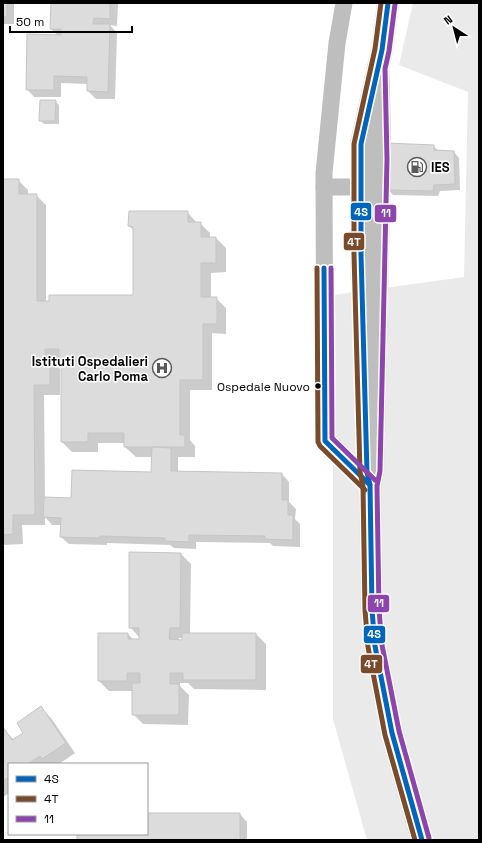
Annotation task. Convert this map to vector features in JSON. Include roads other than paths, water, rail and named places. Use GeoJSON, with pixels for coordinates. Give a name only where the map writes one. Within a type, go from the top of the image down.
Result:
{"type":"FeatureCollection","features":[{"type":"Feature","properties":{"kind":"street"},"geometry":{"type":"LineString","coordinates":[[344,3],[337,43],[324,173],[325,441],[370,485]]}},
{"type":"Feature","properties":{"kind":"street"},"geometry":{"type":"LineString","coordinates":[[370,485],[366,472],[361,254],[362,136],[382,50],[388,3]]}},
{"type":"Feature","properties":{"kind":"street"},"geometry":{"type":"LineString","coordinates":[[378,68],[380,89],[380,167],[373,471],[370,485],[372,610],[375,646],[392,733],[422,840]]}},
{"type":"Feature","properties":{"kind":"street"},"geometry":{"type":"LineString","coordinates":[[324,187],[361,187]]}},
{"type":"Feature","properties":{"kind":"place","name":"IES"},"geometry":{"type":"Point","coordinates":[417,167]}},
{"type":"Feature","properties":{"kind":"place","name":"Istituti Ospedalieri Carlo Poma"},"geometry":{"type":"Point","coordinates":[162,368]}},
{"type":"Feature","properties":{"kind":"place","name":"Ospedale Nuovo"},"geometry":{"type":"Point","coordinates":[318,386]}}]}
